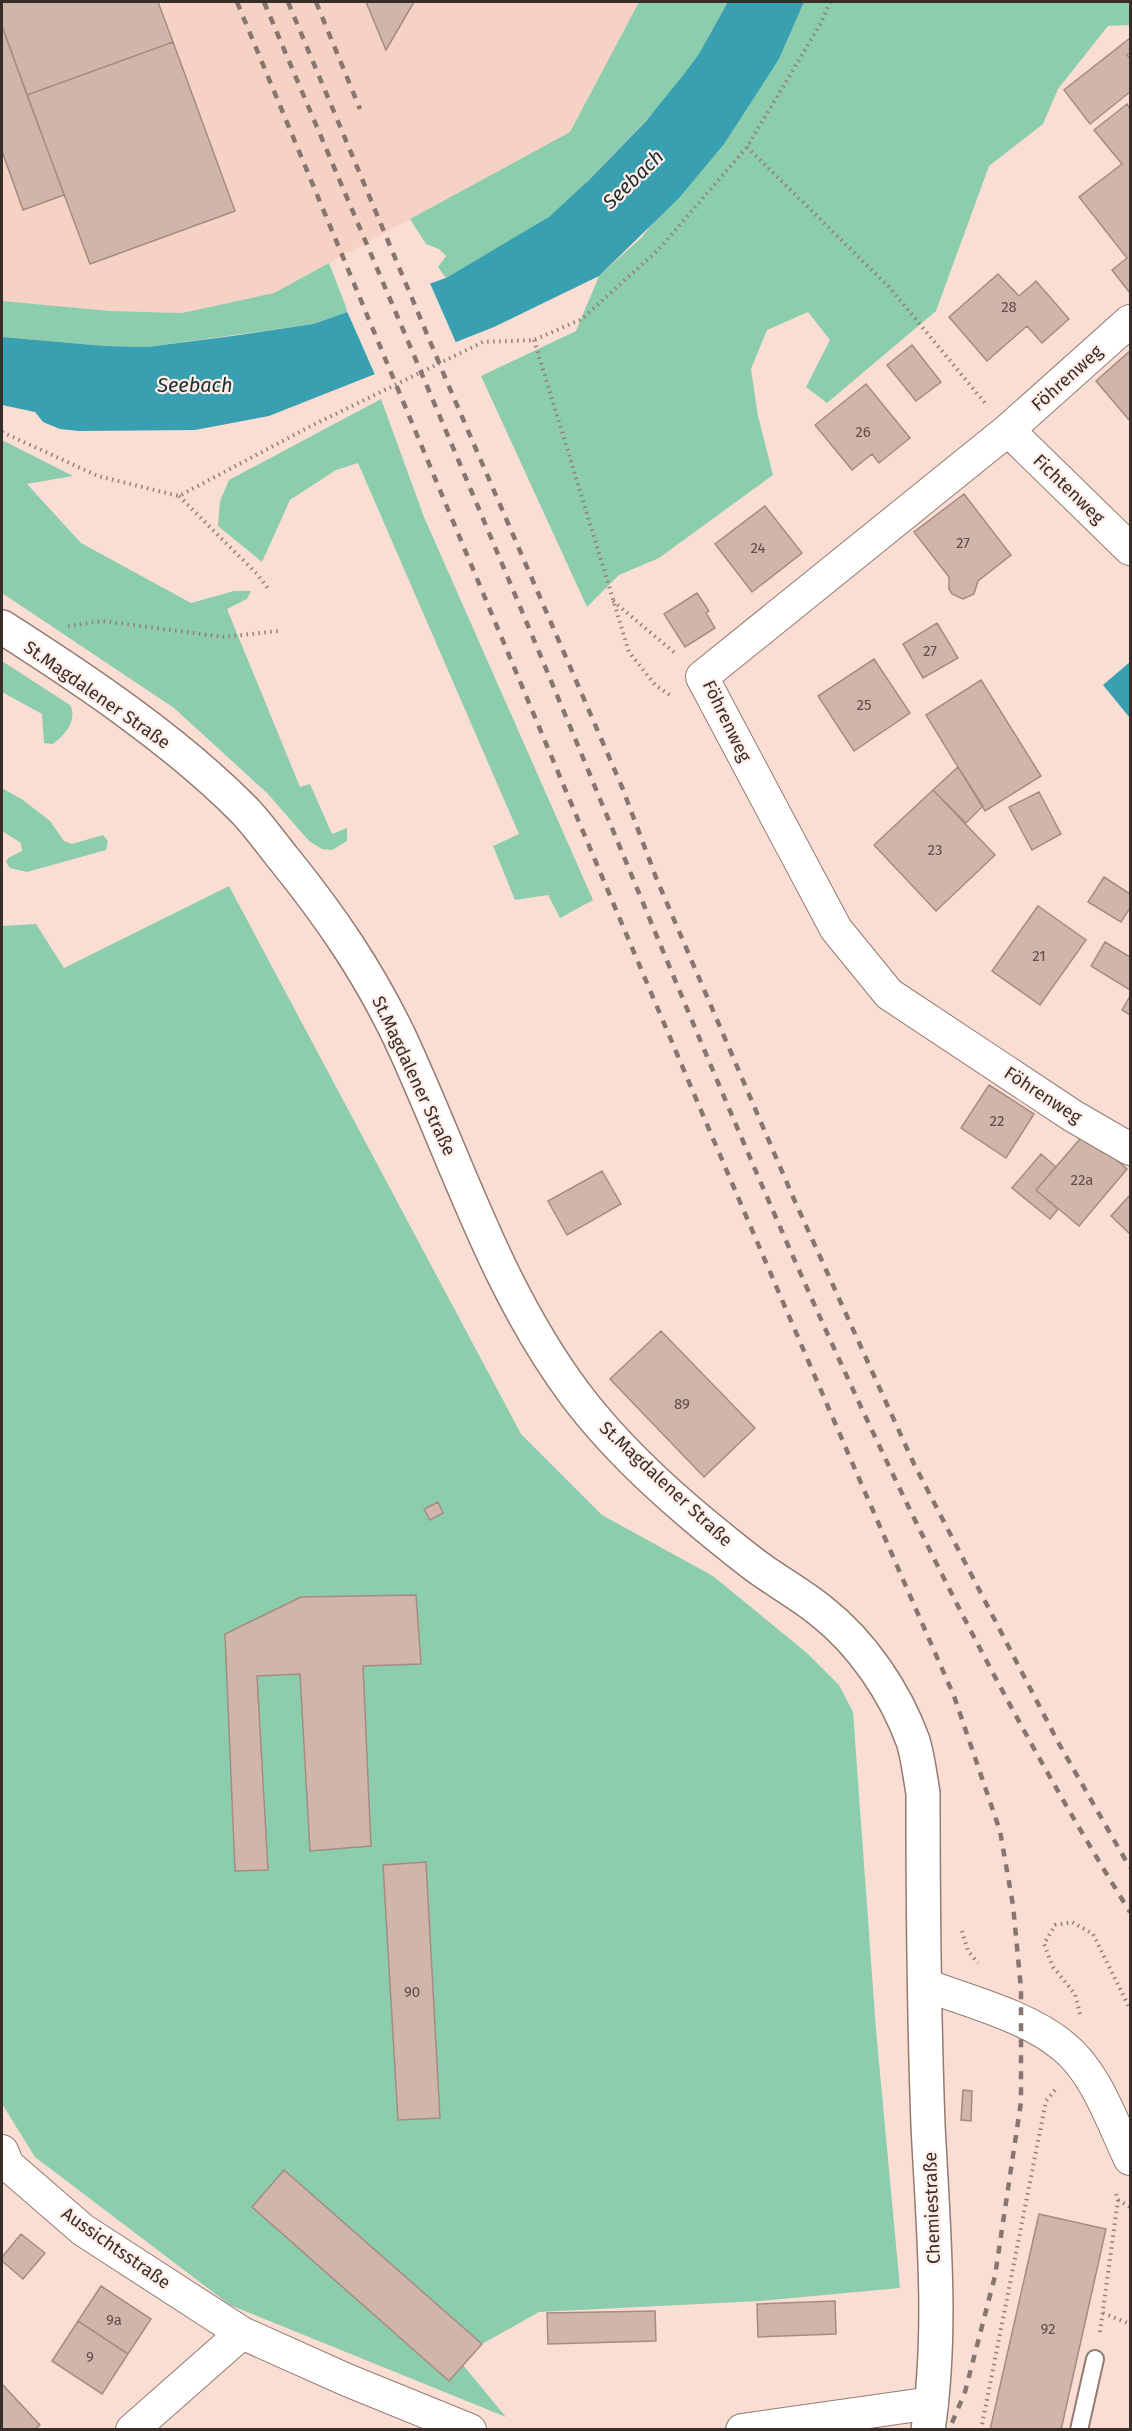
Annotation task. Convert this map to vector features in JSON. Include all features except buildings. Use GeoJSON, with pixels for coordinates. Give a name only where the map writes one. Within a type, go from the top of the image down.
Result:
{"type":"FeatureCollection","features":[{"type":"Feature","properties":{"kind":"street","name":"Föhrenweg"},"geometry":{"type":"LineString","coordinates":[[1131,321],[1008,430],[702,677],[836,929],[889,994],[1064,1109],[1131,1149]]}},
{"type":"Feature","properties":{"kind":"street","name":"Fichtenweg"},"geometry":{"type":"LineString","coordinates":[[1008,430],[1131,549]]}},
{"type":"Feature","properties":{"kind":"street","name":"St.Magdalener Straße"},"geometry":{"type":"LineString","coordinates":[[2,627],[92,686],[154,732],[246,812],[327,912],[352,950],[397,1033],[427,1096],[502,1275],[575,1394],[616,1443],[678,1501],[753,1564],[822,1612],[857,1647],[885,1684],[913,1742],[923,1793],[925,1985]]}},
{"type":"Feature","properties":{"kind":"street"},"geometry":{"type":"LineString","coordinates":[[925,1985],[1020,2021],[1063,2046],[1085,2071],[1131,2159]]}},
{"type":"Feature","properties":{"kind":"street","name":"Chemiestraße"},"geometry":{"type":"LineString","coordinates":[[925,1985],[937,2315],[930,2416]]}},
{"type":"Feature","properties":{"kind":"street","name":"Aussichtsstraße"},"geometry":{"type":"LineString","coordinates":[[2,2151],[8,2165],[83,2230],[242,2333],[347,2380],[470,2430]]}},
{"type":"Feature","properties":{"kind":"street"},"geometry":{"type":"LineString","coordinates":[[132,2430],[242,2333]]}},
{"type":"Feature","properties":{"kind":"street"},"geometry":{"type":"LineString","coordinates":[[742,2430],[930,2416]]}},
{"type":"Feature","properties":{"kind":"lane"},"geometry":{"type":"LineString","coordinates":[[1079,2430],[1095,2359]]}},
{"type":"Feature","properties":{"kind":"path"},"geometry":{"type":"LineString","coordinates":[[179,496],[309,427],[483,342],[534,340],[582,319],[659,249],[747,147],[830,2]]}},
{"type":"Feature","properties":{"kind":"path"},"geometry":{"type":"LineString","coordinates":[[747,147],[889,286],[1008,430]]}},
{"type":"Feature","properties":{"kind":"path"},"geometry":{"type":"LineString","coordinates":[[534,340],[629,652],[655,685],[673,697],[702,677],[614,601]]}},
{"type":"Feature","properties":{"kind":"path"},"geometry":{"type":"LineString","coordinates":[[2,432],[98,476],[179,496],[257,574],[270,591]]}},
{"type":"Feature","properties":{"kind":"path"},"geometry":{"type":"LineString","coordinates":[[30,647],[67,626],[103,621],[224,637],[278,631]]}},
{"type":"Feature","properties":{"kind":"path"},"geometry":{"type":"LineString","coordinates":[[1082,2025],[1075,1994],[1053,1967],[1044,1944],[1055,1924],[1072,1922],[1093,1934],[1131,2009]]}},
{"type":"Feature","properties":{"kind":"path"},"geometry":{"type":"LineString","coordinates":[[961,1928],[968,1951],[982,1966]]}},
{"type":"Feature","properties":{"kind":"path"},"geometry":{"type":"LineString","coordinates":[[981,2430],[1046,2101],[1060,2084]]}},
{"type":"Feature","properties":{"kind":"path"},"geometry":{"type":"LineString","coordinates":[[1095,2359],[1118,2200],[1114,2189]]}},
{"type":"Feature","properties":{"kind":"path"},"geometry":{"type":"LineString","coordinates":[[1118,2200],[1131,2207]]}},
{"type":"Feature","properties":{"kind":"path"},"geometry":{"type":"LineString","coordinates":[[1103,2313],[1131,2324]]}},
{"type":"Feature","properties":{"kind":"shaded area"},"geometry":{"type":"Polygon","coordinates":[[[2,2],[639,2],[570,132],[274,293],[182,313],[111,311],[2,301],[2,2]]]}},
{"type":"Feature","properties":{"kind":"green space"},"geometry":{"type":"Polygon","coordinates":[[[639,2],[728,2],[704,47],[674,89],[577,192],[536,226],[446,278],[438,267],[446,256],[439,249],[426,244],[410,219],[570,132],[639,2]]]}},
{"type":"Feature","properties":{"kind":"green space"},"geometry":{"type":"Polygon","coordinates":[[[804,2],[1130,2],[1130,25],[1108,26],[1058,89],[1043,124],[989,166],[936,311],[827,403],[806,387],[830,340],[808,312],[767,330],[751,369],[758,416],[773,475],[659,558],[619,575],[587,607],[481,376],[576,331],[599,276],[642,237],[779,59],[804,2]]]}},
{"type":"Feature","properties":{"kind":"green space"},"geometry":{"type":"Polygon","coordinates":[[[329,263],[348,312],[313,324],[147,347],[105,346],[2,337],[2,301],[111,311],[182,313],[274,293],[329,263]]]}},
{"type":"Feature","properties":{"kind":"green space"},"geometry":{"type":"Polygon","coordinates":[[[381,399],[424,517],[593,900],[560,918],[548,895],[515,900],[493,846],[519,834],[358,463],[336,470],[290,500],[262,562],[218,526],[220,501],[229,480],[381,399]]]}},
{"type":"Feature","properties":{"kind":"green space"},"geometry":{"type":"Polygon","coordinates":[[[2,440],[73,476],[27,484],[81,543],[191,603],[234,591],[251,591],[247,599],[227,609],[300,787],[310,784],[332,834],[347,828],[347,841],[332,850],[322,849],[309,841],[268,794],[174,708],[2,593],[2,440]]]}},
{"type":"Feature","properties":{"kind":"green space"},"geometry":{"type":"Polygon","coordinates":[[[2,661],[70,705],[72,716],[69,727],[53,744],[44,743],[42,714],[2,692],[2,661]]]}},
{"type":"Feature","properties":{"kind":"green space"},"geometry":{"type":"Polygon","coordinates":[[[2,788],[23,800],[50,821],[64,841],[72,844],[103,835],[108,841],[106,850],[27,872],[10,868],[6,862],[8,858],[22,851],[21,843],[2,831],[2,788]]]}},
{"type":"Feature","properties":{"kind":"green space"},"geometry":{"type":"Polygon","coordinates":[[[229,886],[521,1434],[602,1515],[713,1576],[808,1654],[839,1685],[853,1712],[876,2030],[900,2288],[760,2301],[539,2312],[482,2344],[284,2171],[252,2207],[449,2381],[463,2365],[506,2417],[230,2305],[35,2157],[2,2104],[2,926],[36,924],[64,968],[229,886]]]}},
{"type":"Feature","properties":{"kind":"water","name":"Seebach"},"geometry":{"type":"Polygon","coordinates":[[[728,2],[804,2],[779,59],[724,144],[679,198],[599,276],[494,327],[269,416],[195,430],[79,431],[60,429],[43,422],[35,412],[2,405],[2,337],[105,346],[147,347],[232,336],[313,324],[446,278],[549,217],[588,181],[646,121],[681,78],[699,54],[728,2]]]}},
{"type":"Feature","properties":{"kind":"water"},"geometry":{"type":"Polygon","coordinates":[[[1130,662],[1130,718],[1103,685],[1130,662]]]}},
{"type":"Feature","properties":{"kind":"pier"},"geometry":{"type":"Polygon","coordinates":[[[429,281],[457,345],[376,377],[346,309],[429,281]]]}},
{"type":"Feature","properties":{"kind":"railway"},"geometry":{"type":"LineString","coordinates":[[237,2],[681,1062],[954,1696],[1000,1831],[1013,1905],[1021,1989],[1021,2102],[995,2276],[965,2392],[949,2430]]}},
{"type":"Feature","properties":{"kind":"railway"},"geometry":{"type":"LineString","coordinates":[[264,2],[779,1226],[842,1367],[908,1506],[978,1644],[1051,1780],[1130,1912]]}},
{"type":"Feature","properties":{"kind":"railway"},"geometry":{"type":"LineString","coordinates":[[288,2],[447,382],[622,787],[657,880],[793,1197],[914,1464],[1058,1742],[1130,1868]]}},
{"type":"Feature","properties":{"kind":"railway"},"geometry":{"type":"LineString","coordinates":[[316,2],[360,109]]}}]}
